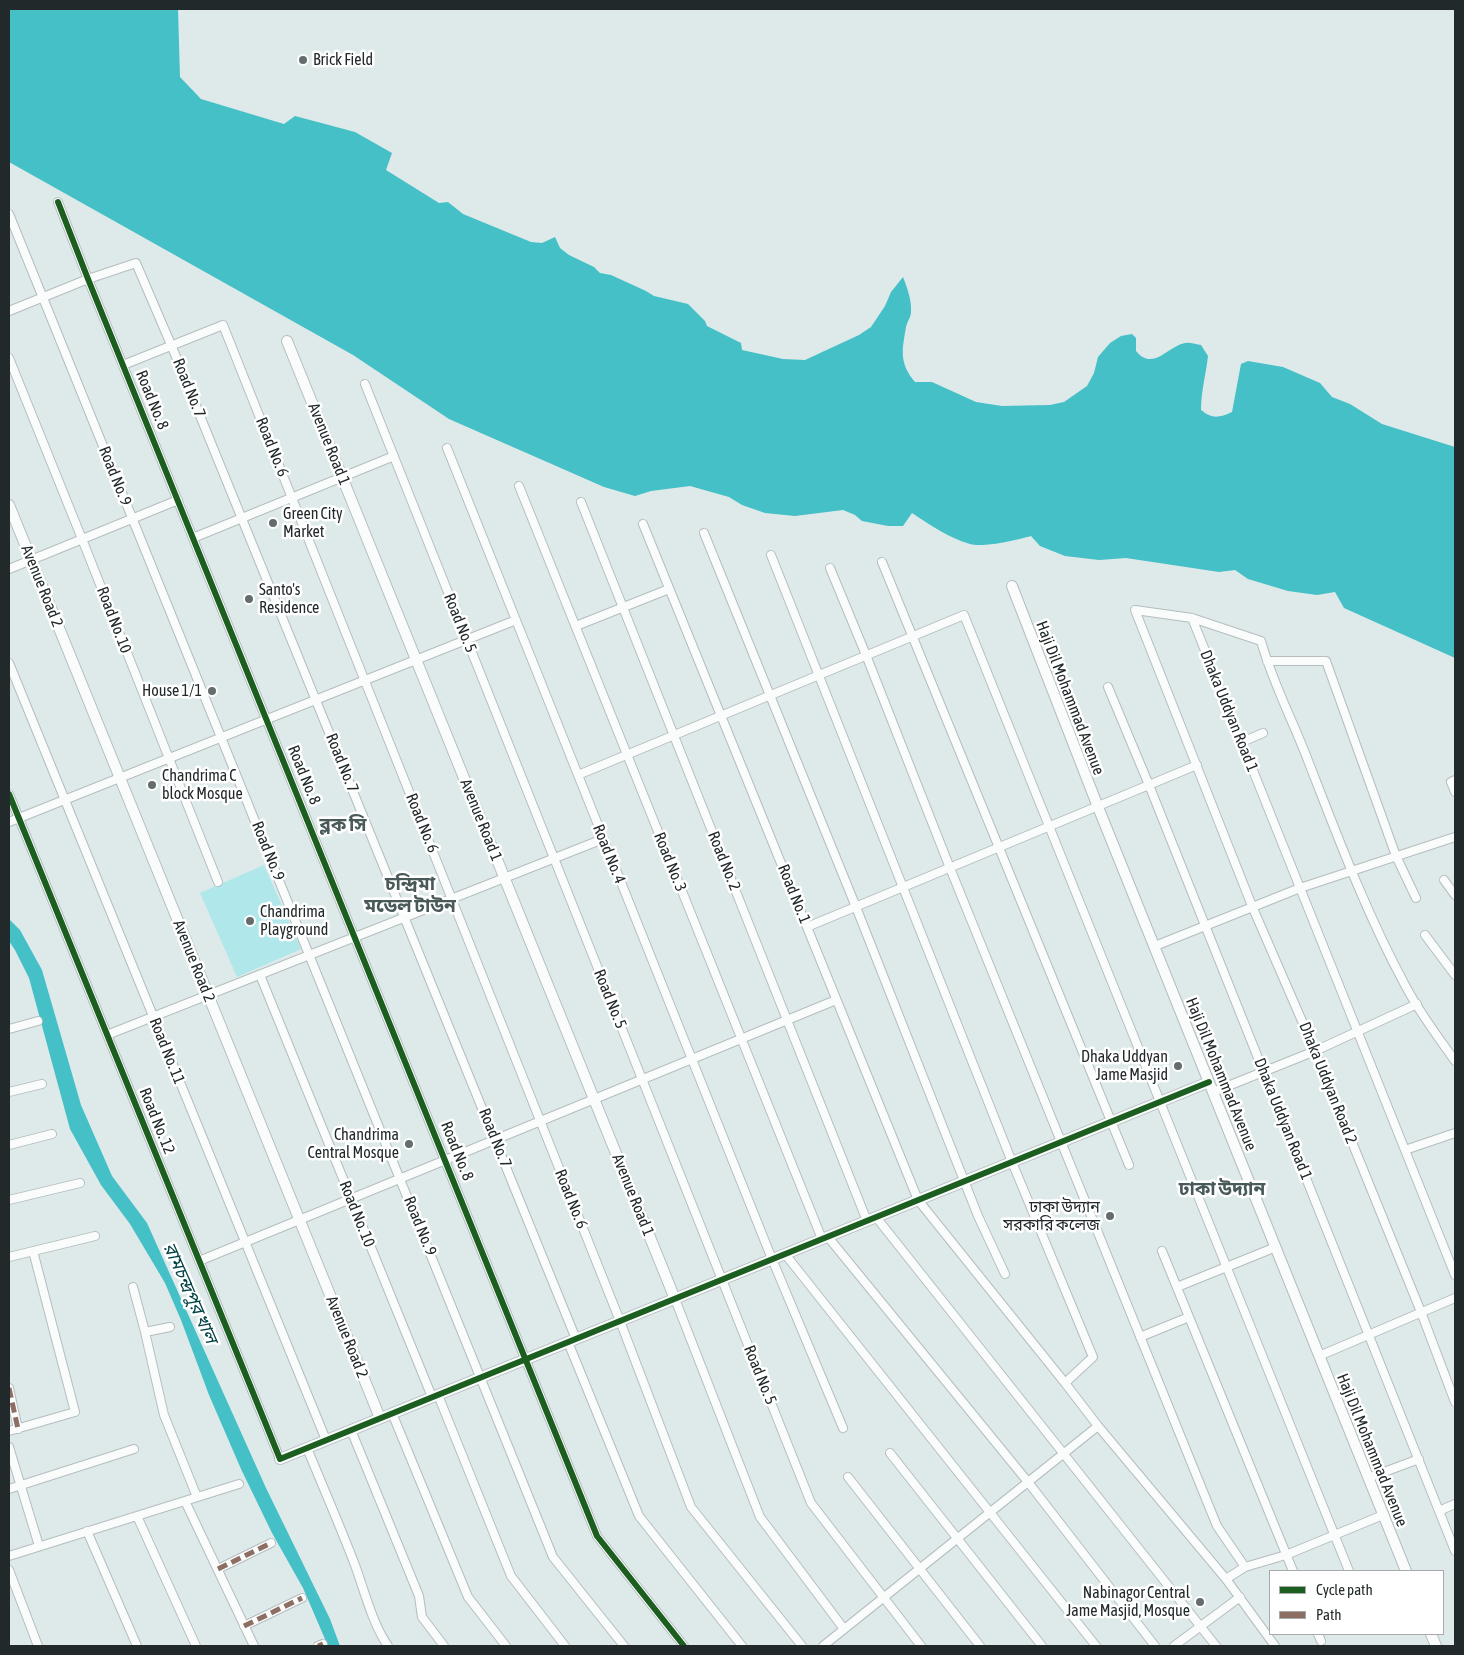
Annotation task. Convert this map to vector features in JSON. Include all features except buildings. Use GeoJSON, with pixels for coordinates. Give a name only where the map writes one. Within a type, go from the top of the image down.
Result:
{"type":"FeatureCollection","features":[{"type":"Feature","properties":{"kind":"street","name":"Road No. 8"},"geometry":{"type":"LineString","coordinates":[[58,202],[597,1536],[684,1646]]}},
{"type":"Feature","properties":{"kind":"street","name":"Road No. 9"},"geometry":{"type":"LineString","coordinates":[[9,214],[553,1556],[624,1646]]}},
{"type":"Feature","properties":{"kind":"street","name":"Road No. 7"},"geometry":{"type":"LineString","coordinates":[[88,279],[136,263],[172,346],[495,1140],[639,1516],[742,1646]]}},
{"type":"Feature","properties":{"kind":"street"},"geometry":{"type":"LineString","coordinates":[[9,311],[88,279]]}},
{"type":"Feature","properties":{"kind":"street","name":"Road No. 6"},"geometry":{"type":"LineString","coordinates":[[172,346],[223,326],[620,1321],[691,1507],[802,1646]]}},
{"type":"Feature","properties":{"kind":"street","name":"Avenue Road 1"},"geometry":{"type":"LineString","coordinates":[[288,341],[675,1299]]}},
{"type":"Feature","properties":{"kind":"street"},"geometry":{"type":"LineString","coordinates":[[123,365],[172,346]]}},
{"type":"Feature","properties":{"kind":"street","name":"Road No. 10"},"geometry":{"type":"LineString","coordinates":[[9,358],[218,882]]}},
{"type":"Feature","properties":{"kind":"street","name":"Road No. 5"},"geometry":{"type":"LineString","coordinates":[[365,384],[811,1503],[921,1646]]}},
{"type":"Feature","properties":{"kind":"street","name":"Road No. 4"},"geometry":{"type":"LineString","coordinates":[[447,448],[772,1259],[842,1428]]}},
{"type":"Feature","properties":{"kind":"street"},"geometry":{"type":"LineString","coordinates":[[193,538],[394,456]]}},
{"type":"Feature","properties":{"kind":"street","name":"Road No. 3"},"geometry":{"type":"LineString","coordinates":[[519,486],[741,1038],[825,1238],[1028,1482],[1155,1646]]}},
{"type":"Feature","properties":{"kind":"street"},"geometry":{"type":"LineString","coordinates":[[9,569],[178,500]]}},
{"type":"Feature","properties":{"kind":"street","name":"Road No. 2"},"geometry":{"type":"LineString","coordinates":[[581,502],[787,1020],[872,1219],[1064,1453],[1216,1646]]}},
{"type":"Feature","properties":{"kind":"street","name":"Avenue Road 2"},"geometry":{"type":"LineString","coordinates":[[9,505],[380,1418]]}},
{"type":"Feature","properties":{"kind":"street","name":"Road No. 1"},"geometry":{"type":"LineString","coordinates":[[643,524],[918,1200],[1098,1426],[1226,1579],[1275,1646]]}},
{"type":"Feature","properties":{"kind":"street"},"geometry":{"type":"LineString","coordinates":[[704,533],[856,907],[978,1216],[1005,1274]]}},
{"type":"Feature","properties":{"kind":"street"},"geometry":{"type":"LineString","coordinates":[[771,555],[1012,1162],[1094,1357],[1065,1383]]}},
{"type":"Feature","properties":{"kind":"street"},"geometry":{"type":"LineString","coordinates":[[882,562],[1129,1165]]}},
{"type":"Feature","properties":{"kind":"street"},"geometry":{"type":"LineString","coordinates":[[830,568],[1217,1526],[1245,1567]]}},
{"type":"Feature","properties":{"kind":"street","name":"Haji Dil Mohammad Avenue"},"geometry":{"type":"LineString","coordinates":[[1012,586],[1098,806],[1406,1570]]}},
{"type":"Feature","properties":{"kind":"street"},"geometry":{"type":"LineString","coordinates":[[576,626],[669,589]]}},
{"type":"Feature","properties":{"kind":"street","name":"Dhaka Uddyan Road 2"},"geometry":{"type":"LineString","coordinates":[[1192,618],[1135,610],[1252,906],[1315,1050],[1421,1312],[1455,1402]]}},
{"type":"Feature","properties":{"kind":"street"},"geometry":{"type":"LineString","coordinates":[[578,775],[964,615],[1350,1570]]}},
{"type":"Feature","properties":{"kind":"street"},"geometry":{"type":"LineString","coordinates":[[1192,618],[1261,641],[1266,661],[1293,722],[1352,872],[1382,940],[1416,1004],[1455,1061]]}},
{"type":"Feature","properties":{"kind":"street","name":"Dhaka Uddyan Road 1"},"geometry":{"type":"LineString","coordinates":[[1192,618],[1359,1031],[1455,1275]]}},
{"type":"Feature","properties":{"kind":"street"},"geometry":{"type":"LineString","coordinates":[[9,822],[516,620]]}},
{"type":"Feature","properties":{"kind":"street"},"geometry":{"type":"LineString","coordinates":[[1266,661],[1326,661],[1396,856],[1416,898]]}},
{"type":"Feature","properties":{"kind":"street","name":"Road No. 11"},"geometry":{"type":"LineString","coordinates":[[9,663],[326,1440]]}},
{"type":"Feature","properties":{"kind":"street","name":"Dhaka Uddyan Road 1"},"geometry":{"type":"LineString","coordinates":[[1108,687],[1206,926],[1455,1552]]}},
{"type":"Feature","properties":{"kind":"street"},"geometry":{"type":"LineString","coordinates":[[1242,742],[1264,733]]}},
{"type":"Feature","properties":{"kind":"street"},"geometry":{"type":"LineString","coordinates":[[807,927],[1197,765]]}},
{"type":"Feature","properties":{"kind":"street"},"geometry":{"type":"LineString","coordinates":[[1455,780],[1451,782],[1455,792]]}},
{"type":"Feature","properties":{"kind":"street","name":"Road No. 12"},"geometry":{"type":"LineString","coordinates":[[9,794],[280,1459]]}},
{"type":"Feature","properties":{"kind":"street"},"geometry":{"type":"LineString","coordinates":[[1155,946],[1300,888],[1455,837]]}},
{"type":"Feature","properties":{"kind":"street"},"geometry":{"type":"LineString","coordinates":[[107,1035],[604,839]]}},
{"type":"Feature","properties":{"kind":"street"},"geometry":{"type":"LineString","coordinates":[[1444,880],[1455,895]]}},
{"type":"Feature","properties":{"kind":"street"},"geometry":{"type":"LineString","coordinates":[[1425,935],[1455,975]]}},
{"type":"Feature","properties":{"kind":"street","name":"Road No. 10"},"geometry":{"type":"LineString","coordinates":[[260,975],[351,1199],[511,1576],[565,1646]]}},
{"type":"Feature","properties":{"kind":"street"},"geometry":{"type":"LineString","coordinates":[[199,1261],[836,1000]]}},
{"type":"Feature","properties":{"kind":"street"},"geometry":{"type":"LineString","coordinates":[[280,1459],[1160,1102],[1264,1071],[1359,1031],[1416,1004]]}},
{"type":"Feature","properties":{"kind":"street"},"geometry":{"type":"LineString","coordinates":[[9,1028],[38,1021]]}},
{"type":"Feature","properties":{"kind":"street"},"geometry":{"type":"LineString","coordinates":[[9,1092],[42,1084]]}},
{"type":"Feature","properties":{"kind":"street"},"geometry":{"type":"LineString","coordinates":[[1405,1150],[1455,1133]]}},
{"type":"Feature","properties":{"kind":"street"},"geometry":{"type":"LineString","coordinates":[[9,1145],[52,1134]]}},
{"type":"Feature","properties":{"kind":"street"},"geometry":{"type":"LineString","coordinates":[[9,1200],[80,1183]]}},
{"type":"Feature","properties":{"kind":"street"},"geometry":{"type":"LineString","coordinates":[[9,1258],[94,1236]]}},
{"type":"Feature","properties":{"kind":"street"},"geometry":{"type":"LineString","coordinates":[[1177,1287],[1276,1247]]}},
{"type":"Feature","properties":{"kind":"street"},"geometry":{"type":"LineString","coordinates":[[1162,1251],[1293,1570]]}},
{"type":"Feature","properties":{"kind":"street"},"geometry":{"type":"LineString","coordinates":[[9,1432],[75,1412],[33,1252]]}},
{"type":"Feature","properties":{"kind":"street"},"geometry":{"type":"LineString","coordinates":[[785,1254],[1096,1646]]}},
{"type":"Feature","properties":{"kind":"street"},"geometry":{"type":"LineString","coordinates":[[133,1287],[146,1332],[164,1415],[197,1497]]}},
{"type":"Feature","properties":{"kind":"street"},"geometry":{"type":"LineString","coordinates":[[1319,1356],[1455,1298]]}},
{"type":"Feature","properties":{"kind":"street"},"geometry":{"type":"LineString","coordinates":[[675,1299],[760,1517],[844,1629]]}},
{"type":"Feature","properties":{"kind":"street"},"geometry":{"type":"LineString","coordinates":[[1140,1338],[1188,1317]]}},
{"type":"Feature","properties":{"kind":"street"},"geometry":{"type":"LineString","coordinates":[[146,1332],[170,1327]]}},
{"type":"Feature","properties":{"kind":"street"},"geometry":{"type":"LineString","coordinates":[[9,1388],[18,1429]]}},
{"type":"Feature","properties":{"kind":"street"},"geometry":{"type":"LineString","coordinates":[[392,1413],[468,1597],[506,1646]]}},
{"type":"Feature","properties":{"kind":"street"},"geometry":{"type":"LineString","coordinates":[[824,1646],[1098,1426]]}},
{"type":"Feature","properties":{"kind":"street"},"geometry":{"type":"LineString","coordinates":[[351,1430],[420,1596],[422,1617],[444,1646]]}},
{"type":"Feature","properties":{"kind":"street"},"geometry":{"type":"LineString","coordinates":[[9,1447],[40,1546]]}},
{"type":"Feature","properties":{"kind":"street"},"geometry":{"type":"LineString","coordinates":[[307,1448],[378,1627],[388,1646]]}},
{"type":"Feature","properties":{"kind":"street"},"geometry":{"type":"LineString","coordinates":[[9,1489],[134,1449]]}},
{"type":"Feature","properties":{"kind":"street"},"geometry":{"type":"LineString","coordinates":[[890,1454],[1042,1646]]}},
{"type":"Feature","properties":{"kind":"street"},"geometry":{"type":"LineString","coordinates":[[1368,1478],[1418,1459]]}},
{"type":"Feature","properties":{"kind":"street"},"geometry":{"type":"LineString","coordinates":[[848,1477],[980,1646]]}},
{"type":"Feature","properties":{"kind":"street"},"geometry":{"type":"LineString","coordinates":[[9,1556],[239,1484]]}},
{"type":"Feature","properties":{"kind":"street"},"geometry":{"type":"LineString","coordinates":[[185,1500],[254,1646]]}},
{"type":"Feature","properties":{"kind":"street"},"geometry":{"type":"LineString","coordinates":[[1439,1511],[1455,1504]]}},
{"type":"Feature","properties":{"kind":"street"},"geometry":{"type":"LineString","coordinates":[[1226,1579],[1245,1567],[1286,1555],[1383,1515]]}},
{"type":"Feature","properties":{"kind":"street"},"geometry":{"type":"LineString","coordinates":[[137,1516],[196,1646]]}},
{"type":"Feature","properties":{"kind":"street"},"geometry":{"type":"LineString","coordinates":[[87,1531],[137,1646]]}},
{"type":"Feature","properties":{"kind":"street"},"geometry":{"type":"LineString","coordinates":[[218,1569],[272,1544]]}},
{"type":"Feature","properties":{"kind":"street"},"geometry":{"type":"LineString","coordinates":[[9,1570],[38,1646]]}},
{"type":"Feature","properties":{"kind":"street"},"geometry":{"type":"LineString","coordinates":[[1174,1646],[1240,1597]]}},
{"type":"Feature","properties":{"kind":"street"},"geometry":{"type":"LineString","coordinates":[[244,1626],[302,1598]]}},
{"type":"Feature","properties":{"kind":"shaded area","name":"Chandrima Playground"},"geometry":{"type":"Polygon","coordinates":[[[264,865],[301,949],[237,977],[200,893],[264,865]]]}},
{"type":"Feature","properties":{"kind":"water"},"geometry":{"type":"Polygon","coordinates":[[[9,9],[178,9],[180,77],[201,99],[284,124],[295,116],[355,132],[392,153],[386,170],[439,203],[448,202],[463,214],[531,242],[542,243],[555,237],[560,248],[569,255],[594,267],[600,273],[611,275],[654,296],[688,304],[705,321],[707,326],[741,343],[742,350],[783,359],[805,360],[859,335],[871,327],[885,306],[891,292],[903,277],[909,294],[911,308],[903,350],[906,369],[915,382],[932,382],[976,402],[1002,406],[1050,405],[1064,402],[1087,386],[1094,373],[1098,357],[1110,343],[1121,336],[1132,334],[1136,338],[1136,351],[1142,357],[1148,359],[1160,356],[1185,343],[1201,345],[1208,356],[1201,410],[1212,416],[1232,412],[1241,364],[1248,361],[1283,367],[1320,383],[1332,397],[1350,404],[1382,424],[1455,447],[1455,658],[1344,608],[1335,592],[1317,595],[1288,591],[1248,579],[1235,570],[1219,572],[1126,558],[1099,560],[1065,556],[1040,546],[1031,536],[991,544],[970,544],[947,535],[912,513],[903,526],[888,526],[862,521],[855,515],[843,510],[795,516],[765,513],[742,505],[729,497],[690,486],[651,491],[635,496],[604,487],[449,419],[353,355],[9,162],[9,9]]]}},
{"type":"Feature","properties":{"kind":"water"},"geometry":{"type":"Polygon","coordinates":[[[9,919],[20,930],[42,970],[81,1105],[112,1176],[147,1223],[266,1488],[330,1619],[340,1646],[328,1646],[303,1588],[272,1533],[241,1469],[209,1395],[165,1283],[130,1224],[101,1185],[70,1129],[29,978],[9,941],[9,919]]]}},
{"type":"Feature","properties":{"kind":"marked path"},"geometry":{"type":"LineString","coordinates":[[9,1388],[18,1429]]}},
{"type":"Feature","properties":{"kind":"marked path"},"geometry":{"type":"LineString","coordinates":[[218,1569],[271,1543]]}},
{"type":"Feature","properties":{"kind":"marked path"},"geometry":{"type":"LineString","coordinates":[[244,1626],[302,1598]]}},
{"type":"Feature","properties":{"kind":"marked path"},"geometry":{"type":"LineString","coordinates":[[318,1646],[323,1644]]}},
{"type":"Feature","properties":{"kind":"cycle path"},"geometry":{"type":"LineString","coordinates":[[58,202],[597,1536],[684,1646]]}},
{"type":"Feature","properties":{"kind":"cycle path"},"geometry":{"type":"LineString","coordinates":[[9,794],[280,1459],[1209,1082]]}},
{"type":"Feature","properties":{"kind":"place","name":"Brick Field"},"geometry":{"type":"Point","coordinates":[303,60]}},
{"type":"Feature","properties":{"kind":"place","name":"Green City Market"},"geometry":{"type":"Point","coordinates":[273,523]}},
{"type":"Feature","properties":{"kind":"place","name":"Santo's Residence"},"geometry":{"type":"Point","coordinates":[249,599]}},
{"type":"Feature","properties":{"kind":"place","name":"House 1/1"},"geometry":{"type":"Point","coordinates":[212,691]}},
{"type":"Feature","properties":{"kind":"place","name":"Chandrima C block Mosque"},"geometry":{"type":"Point","coordinates":[152,785]}},
{"type":"Feature","properties":{"kind":"place","name":"Chandrima Playground"},"geometry":{"type":"Point","coordinates":[250,921]}},
{"type":"Feature","properties":{"kind":"place","name":"Dhaka Uddyan Jame Masjid"},"geometry":{"type":"Point","coordinates":[1178,1066]}},
{"type":"Feature","properties":{"kind":"place","name":"Chandrima Central Mosque"},"geometry":{"type":"Point","coordinates":[409,1144]}},
{"type":"Feature","properties":{"kind":"place","name":"ঢাকা উদ্যান সরকারি কলেজ"},"geometry":{"type":"Point","coordinates":[1110,1216]}},
{"type":"Feature","properties":{"kind":"place","name":"Nabinagor Central Jame Masjid, Mosque"},"geometry":{"type":"Point","coordinates":[1200,1602]}},
{"type":"Feature","properties":{"kind":"district","name":"ব্লক সি"},"geometry":{"type":"Point","coordinates":[343,825]}},
{"type":"Feature","properties":{"kind":"district","name":"চন্দ্রিমা মডেল টাউন"},"geometry":{"type":"Point","coordinates":[410,895]}},
{"type":"Feature","properties":{"kind":"district","name":"ঢাকা উদ্যান"},"geometry":{"type":"Point","coordinates":[1222,1189]}},
{"type":"Feature","properties":{"kind":"water label","name":"রামচন্দ্রপুর খাল"},"geometry":{"type":"Point","coordinates":[190,1293]}}]}
